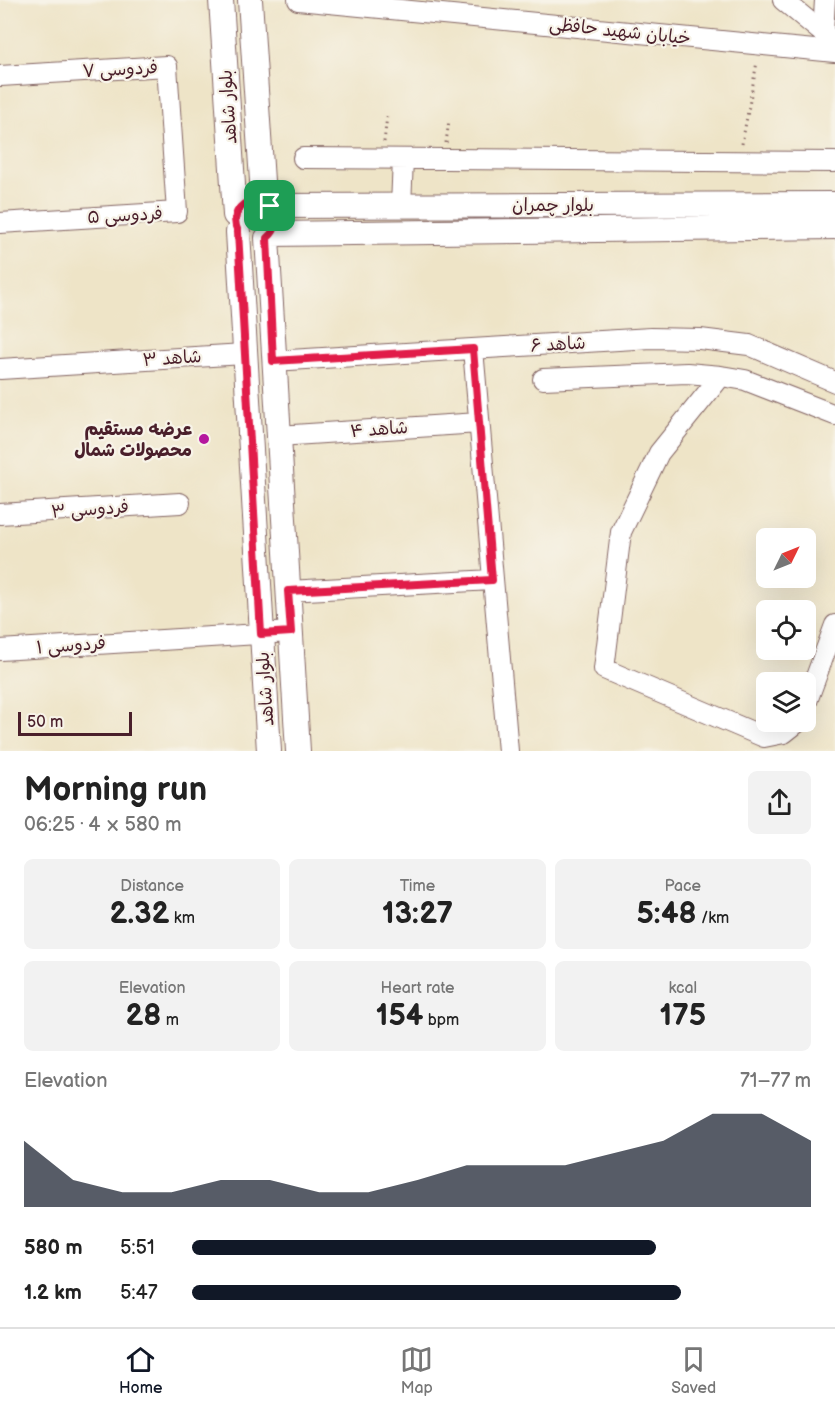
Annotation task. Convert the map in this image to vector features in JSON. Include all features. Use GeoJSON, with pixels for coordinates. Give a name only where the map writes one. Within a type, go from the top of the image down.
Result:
{"type":"FeatureCollection","features":[{"type":"Feature","properties":{"kind":"main road","name":"بلوار شاهد"},"geometry":{"type":"LineString","coordinates":[[221,0],[269,751]]}},
{"type":"Feature","properties":{"kind":"main road","name":"بلوار شاهد"},"geometry":{"type":"LineString","coordinates":[[250,0],[262,181],[268,204]]}},
{"type":"Feature","properties":{"kind":"main road"},"geometry":{"type":"LineString","coordinates":[[254,200],[268,204],[276,217],[276,223],[269,236],[262,241],[251,241],[237,223],[242,205],[254,200]]}},
{"type":"Feature","properties":{"kind":"main road","name":"بلوار چمران"},"geometry":{"type":"LineString","coordinates":[[268,204],[401,206],[835,204]]}},
{"type":"Feature","properties":{"kind":"main road"},"geometry":{"type":"LineString","coordinates":[[721,229],[722,205]]}},
{"type":"Feature","properties":{"kind":"main road","name":"بلوار چمران"},"geometry":{"type":"LineString","coordinates":[[269,236],[835,227]]}},
{"type":"Feature","properties":{"kind":"main road","name":"بلوار شاهد"},"geometry":{"type":"LineString","coordinates":[[269,236],[273,361],[298,751]]}},
{"type":"Feature","properties":{"kind":"street","name":"خیابان شهید حافظی"},"geometry":{"type":"LineString","coordinates":[[298,0],[835,52]]}},
{"type":"Feature","properties":{"kind":"street"},"geometry":{"type":"LineString","coordinates":[[783,0],[829,38]]}},
{"type":"Feature","properties":{"kind":"street"},"geometry":{"type":"LineString","coordinates":[[825,0],[829,38]]}},
{"type":"Feature","properties":{"kind":"street","name":"فردوسی ۷"},"geometry":{"type":"LineString","coordinates":[[0,76],[167,66],[172,139]]}},
{"type":"Feature","properties":{"kind":"street","name":"فردوسی ۵"},"geometry":{"type":"LineString","coordinates":[[0,223],[177,212],[172,139]]}},
{"type":"Feature","properties":{"kind":"street"},"geometry":{"type":"LineString","coordinates":[[303,158],[835,162]]}},
{"type":"Feature","properties":{"kind":"street"},"geometry":{"type":"LineString","coordinates":[[401,206],[403,159]]}},
{"type":"Feature","properties":{"kind":"street","name":"شاهد ۶"},"geometry":{"type":"LineString","coordinates":[[273,361],[651,339],[700,339],[749,345],[835,382]]}},
{"type":"Feature","properties":{"kind":"street"},"geometry":{"type":"LineString","coordinates":[[473,349],[507,751]]}},
{"type":"Feature","properties":{"kind":"street","name":"شاهد ۳"},"geometry":{"type":"LineString","coordinates":[[0,369],[244,354]]}},
{"type":"Feature","properties":{"kind":"street"},"geometry":{"type":"LineString","coordinates":[[543,378],[687,373],[721,375],[745,380],[835,415]]}},
{"type":"Feature","properties":{"kind":"street"},"geometry":{"type":"LineString","coordinates":[[721,375],[659,453],[621,532],[604,669],[764,736],[785,732]]}},
{"type":"Feature","properties":{"kind":"street","name":"شاهد ۴"},"geometry":{"type":"LineString","coordinates":[[278,436],[479,423]]}},
{"type":"Feature","properties":{"kind":"street","name":"فردوسی ۳"},"geometry":{"type":"LineString","coordinates":[[0,514],[180,503]]}},
{"type":"Feature","properties":{"kind":"street"},"geometry":{"type":"LineString","coordinates":[[288,591],[492,580]]}},
{"type":"Feature","properties":{"kind":"street"},"geometry":{"type":"LineString","coordinates":[[816,677],[835,625]]}},
{"type":"Feature","properties":{"kind":"street","name":"فردوسی ۱"},"geometry":{"type":"LineString","coordinates":[[0,650],[291,632]]}},
{"type":"Feature","properties":{"kind":"path"},"geometry":{"type":"LineString","coordinates":[[739,162],[760,45]]}},
{"type":"Feature","properties":{"kind":"path"},"geometry":{"type":"LineString","coordinates":[[383,159],[387,116]]}},
{"type":"Feature","properties":{"kind":"path"},"geometry":{"type":"LineString","coordinates":[[445,159],[449,120]]}},
{"type":"Feature","properties":{"kind":"place","name":"عرضه مستقیم محصولات شمال"},"geometry":{"type":"Point","coordinates":[204,439]}},
{"type":"Feature","properties":{"kind":"route"},"geometry":{"type":"LineString","coordinates":[[260,200],[270,206],[276,217],[274,229],[267,238],[273,361],[473,349],[492,580],[288,591],[291,632],[261,634],[238,232],[235,219],[238,209],[247,201],[260,200]]}}]}
